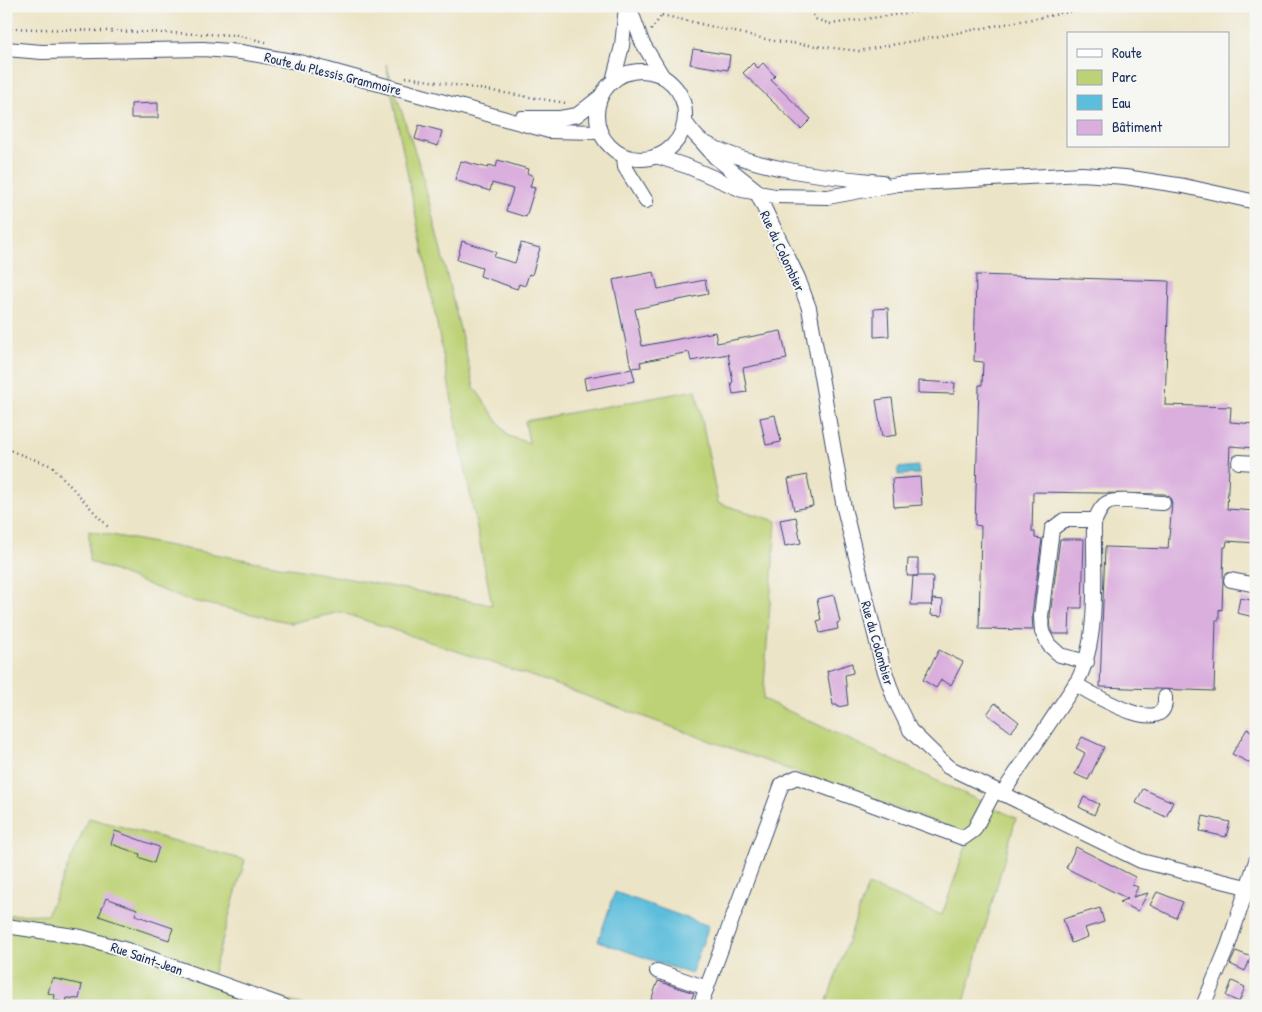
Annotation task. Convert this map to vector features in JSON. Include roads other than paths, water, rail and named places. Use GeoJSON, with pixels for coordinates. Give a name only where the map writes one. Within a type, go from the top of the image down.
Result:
{"type":"FeatureCollection","features":[{"type":"Feature","properties":{"kind":"street"},"geometry":{"type":"LineString","coordinates":[[628,6],[642,42],[663,77]]}},
{"type":"Feature","properties":{"kind":"street"},"geometry":{"type":"LineString","coordinates":[[613,81],[622,46],[628,6]]}},
{"type":"Feature","properties":{"kind":"street","name":"Route du Plessis Grammoire"},"geometry":{"type":"LineString","coordinates":[[6,49],[42,52],[203,49],[241,52],[303,63],[549,131],[600,132]]}},
{"type":"Feature","properties":{"kind":"street"},"geometry":{"type":"LineString","coordinates":[[656,156],[675,143],[685,122],[685,109],[681,96],[674,85],[663,77],[651,72],[638,71],[624,74],[613,81],[600,98],[597,120],[600,132],[606,142],[624,156],[634,158],[656,156],[689,167],[726,185],[757,194],[828,197],[898,184],[1082,174],[1126,177],[1184,186],[1256,202]]}},
{"type":"Feature","properties":{"kind":"street","name":"Route du Plessis Grammoire"},"geometry":{"type":"LineString","coordinates":[[506,118],[560,118],[578,115],[600,98]]}},
{"type":"Feature","properties":{"kind":"street","name":"Rue du Colombier"},"geometry":{"type":"LineString","coordinates":[[685,122],[715,157],[739,174],[757,194],[798,278],[809,308],[844,508],[882,663],[894,698],[910,730],[948,767],[1141,861],[1246,887]]}},
{"type":"Feature","properties":{"kind":"street"},"geometry":{"type":"LineString","coordinates":[[701,141],[768,165],[827,177],[898,184]]}},
{"type":"Feature","properties":{"kind":"street"},"geometry":{"type":"LineString","coordinates":[[624,156],[625,167],[646,201]]}},
{"type":"Feature","properties":{"kind":"street"},"geometry":{"type":"LineString","coordinates":[[1238,462],[1256,463]]}},
{"type":"Feature","properties":{"kind":"street"},"geometry":{"type":"LineString","coordinates":[[700,1006],[782,784],[789,779],[797,777],[963,838],[974,830],[1075,684],[1087,662],[1092,636],[1095,520],[1100,510],[1107,503],[1163,504]]}},
{"type":"Feature","properties":{"kind":"street"},"geometry":{"type":"LineString","coordinates":[[1087,662],[1060,655],[1054,651],[1045,639],[1041,616],[1052,529],[1064,520],[1095,520]]}},
{"type":"Feature","properties":{"kind":"street"},"geometry":{"type":"LineString","coordinates":[[1231,580],[1256,586]]}},
{"type":"Feature","properties":{"kind":"street"},"geometry":{"type":"LineString","coordinates":[[1075,684],[1137,715],[1160,712],[1165,705],[1165,697]]}},
{"type":"Feature","properties":{"kind":"street"},"geometry":{"type":"LineString","coordinates":[[1203,1006],[1228,946],[1256,861]]}},
{"type":"Feature","properties":{"kind":"street","name":"Rue Saint-Jean"},"geometry":{"type":"LineString","coordinates":[[6,926],[81,937],[118,947],[284,1006]]}},
{"type":"Feature","properties":{"kind":"street"},"geometry":{"type":"LineString","coordinates":[[658,971],[707,988]]}},
{"type":"Feature","properties":{"kind":"water"},"geometry":{"type":"Polygon","coordinates":[[[918,466],[919,474],[898,475],[898,468],[918,466]]]}},
{"type":"Feature","properties":{"kind":"water"},"geometry":{"type":"Polygon","coordinates":[[[615,892],[709,926],[691,974],[598,941],[615,892]]]}}]}
